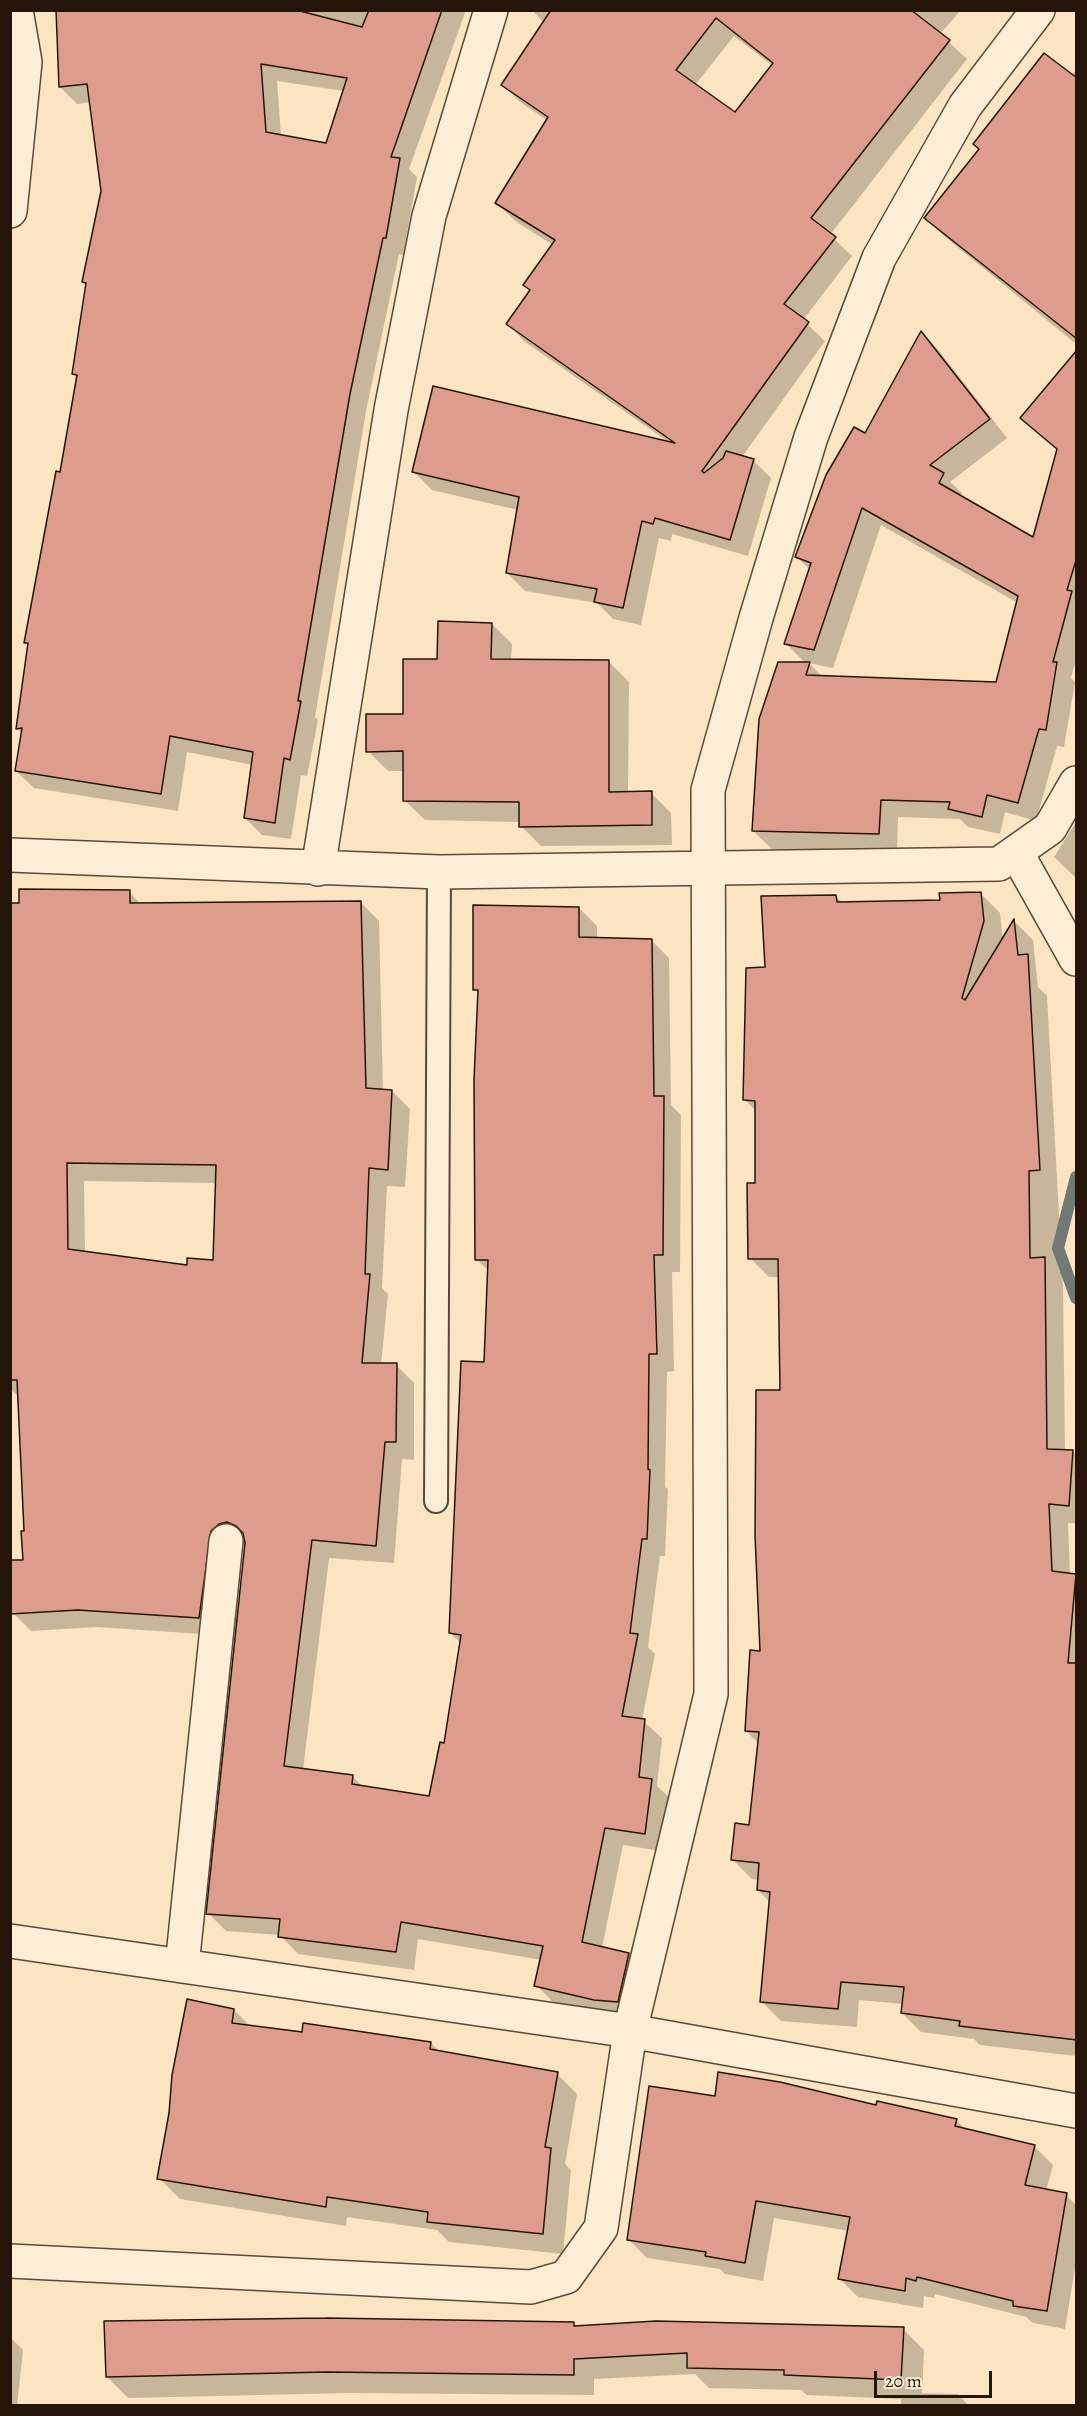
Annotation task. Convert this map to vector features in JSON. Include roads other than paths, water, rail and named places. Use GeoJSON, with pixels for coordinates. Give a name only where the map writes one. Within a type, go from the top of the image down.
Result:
{"type":"FeatureCollection","features":[{"type":"Feature","properties":{"kind":"street"},"geometry":{"type":"LineString","coordinates":[[10,211],[18,64],[16,10]]}},
{"type":"Feature","properties":{"kind":"street"},"geometry":{"type":"LineString","coordinates":[[318,869],[391,410],[429,216],[491,10]]}},
{"type":"Feature","properties":{"kind":"street"},"geometry":{"type":"LineString","coordinates":[[10,2261],[531,2287],[566,2277],[601,2228],[630,2031],[711,1694],[708,790],[756,618],[811,437],[879,258],[965,106],[1038,10]]}},
{"type":"Feature","properties":{"kind":"street"},"geometry":{"type":"LineString","coordinates":[[10,855],[439,872],[707,870],[999,864],[1050,828],[1077,783]]}},
{"type":"Feature","properties":{"kind":"street"},"geometry":{"type":"LineString","coordinates":[[1016,852],[1077,959]]}},
{"type":"Feature","properties":{"kind":"street"},"geometry":{"type":"LineString","coordinates":[[182,1966],[226,1541]]}},
{"type":"Feature","properties":{"kind":"street"},"geometry":{"type":"LineString","coordinates":[[10,1941],[630,2031],[1077,2111]]}},
{"type":"Feature","properties":{"kind":"lane"},"geometry":{"type":"LineString","coordinates":[[436,1501],[439,872]]}},
{"type":"Feature","properties":{"kind":"waterway"},"geometry":{"type":"LineString","coordinates":[[1076,1177],[1058,1248],[1076,1298]]}}]}
